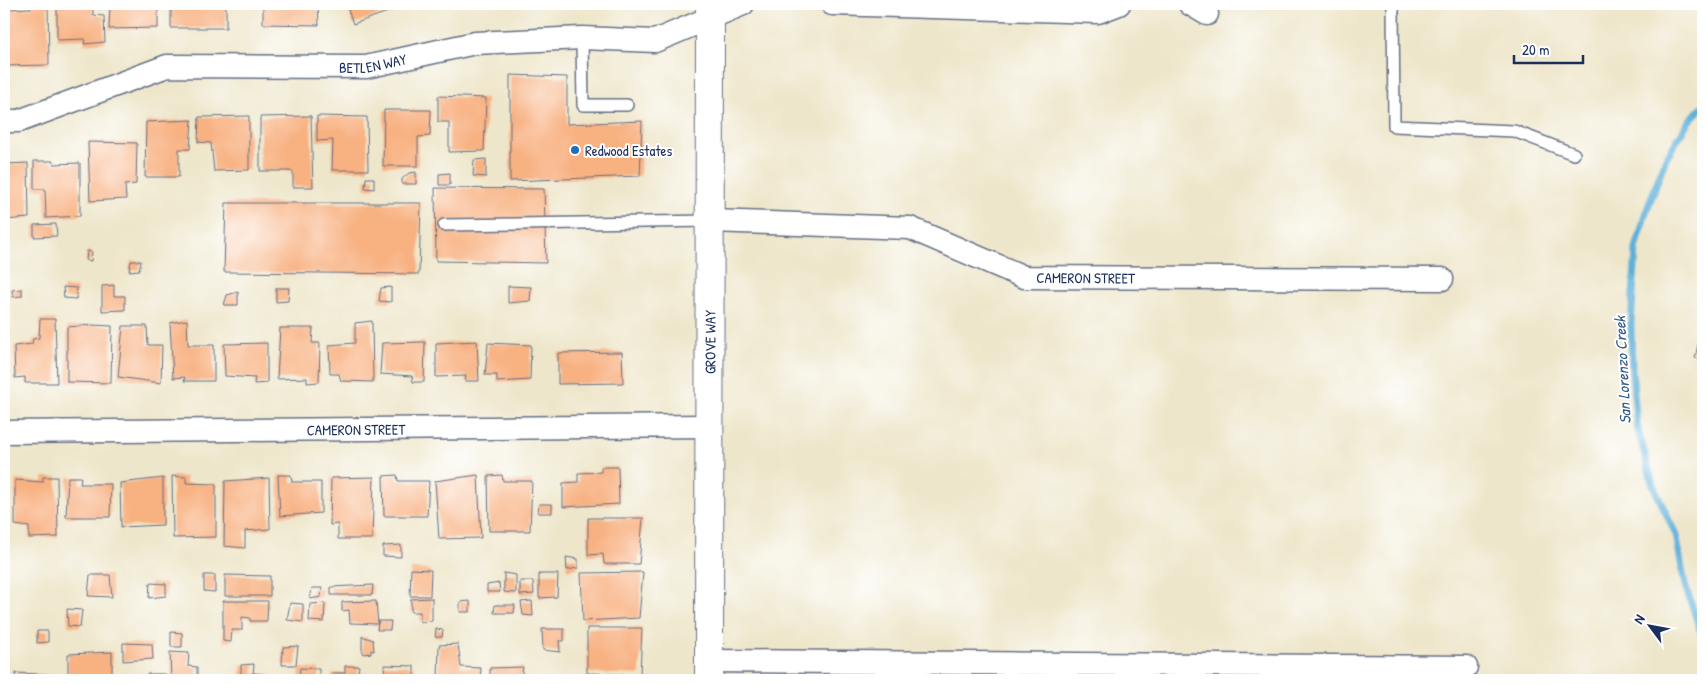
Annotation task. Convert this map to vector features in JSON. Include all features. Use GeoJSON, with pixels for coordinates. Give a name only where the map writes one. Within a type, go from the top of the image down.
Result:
{"type":"FeatureCollection","features":[{"type":"Feature","properties":{"kind":"main road","name":"GROVE WAY"},"geometry":{"type":"LineString","coordinates":[[709,671],[710,11]]}},
{"type":"Feature","properties":{"kind":"street","name":"BETLEN WAY"},"geometry":{"type":"LineString","coordinates":[[4,121],[19,121],[167,66],[366,67],[475,43],[582,38],[658,40],[710,11],[742,4]]}},
{"type":"Feature","properties":{"kind":"street"},"geometry":{"type":"LineString","coordinates":[[832,4],[1098,12],[1119,4]]}},
{"type":"Feature","properties":{"kind":"street","name":"CAMERON STREET"},"geometry":{"type":"LineString","coordinates":[[710,221],[910,228],[1024,277],[1442,279]]}},
{"type":"Feature","properties":{"kind":"street","name":"CAMERON STREET"},"geometry":{"type":"LineString","coordinates":[[4,432],[709,426]]}},
{"type":"Feature","properties":{"kind":"street"},"geometry":{"type":"LineString","coordinates":[[709,671],[1466,667]]}},
{"type":"Feature","properties":{"kind":"lane"},"geometry":{"type":"LineString","coordinates":[[1393,4],[1394,126],[1514,131],[1574,154]]}},
{"type":"Feature","properties":{"kind":"lane"},"geometry":{"type":"LineString","coordinates":[[582,38],[583,105],[627,105]]}},
{"type":"Feature","properties":{"kind":"lane"},"geometry":{"type":"LineString","coordinates":[[444,225],[710,221]]}},
{"type":"Feature","properties":{"kind":"building"},"geometry":{"type":"Polygon","coordinates":[[[32,4],[48,4],[49,65],[4,66],[4,9],[31,8],[32,4]]]}},
{"type":"Feature","properties":{"kind":"building"},"geometry":{"type":"Polygon","coordinates":[[[57,4],[93,4],[93,15],[104,16],[105,42],[84,44],[85,39],[57,40],[57,4]]]}},
{"type":"Feature","properties":{"kind":"building"},"geometry":{"type":"Polygon","coordinates":[[[110,4],[158,4],[158,28],[109,29],[110,4]]]}},
{"type":"Feature","properties":{"kind":"building"},"geometry":{"type":"Polygon","coordinates":[[[171,4],[226,4],[226,28],[171,28],[171,4]]]}},
{"type":"Feature","properties":{"kind":"building"},"geometry":{"type":"Polygon","coordinates":[[[263,4],[318,4],[319,25],[263,24],[263,4]]]}},
{"type":"Feature","properties":{"kind":"building"},"geometry":{"type":"Polygon","coordinates":[[[346,4],[405,4],[405,6],[353,24],[346,4]]]}},
{"type":"Feature","properties":{"kind":"building","name":"Redwood Estates"},"geometry":{"type":"Polygon","coordinates":[[[510,75],[567,77],[567,124],[642,121],[640,176],[510,181],[510,75]]]}},
{"type":"Feature","properties":{"kind":"building"},"geometry":{"type":"Polygon","coordinates":[[[438,96],[486,98],[484,151],[449,152],[449,122],[438,122],[438,96]]]}},
{"type":"Feature","properties":{"kind":"building"},"geometry":{"type":"Polygon","coordinates":[[[384,110],[431,110],[430,136],[418,137],[418,166],[383,166],[384,110]]]}},
{"type":"Feature","properties":{"kind":"building"},"geometry":{"type":"Polygon","coordinates":[[[249,116],[249,170],[214,171],[211,143],[198,142],[199,117],[249,116]]]}},
{"type":"Feature","properties":{"kind":"building"},"geometry":{"type":"Polygon","coordinates":[[[311,116],[313,187],[293,187],[293,171],[260,171],[260,117],[311,116]]]}},
{"type":"Feature","properties":{"kind":"building"},"geometry":{"type":"Polygon","coordinates":[[[317,116],[367,117],[368,170],[332,170],[333,140],[317,141],[317,116]]]}},
{"type":"Feature","properties":{"kind":"building"},"geometry":{"type":"Polygon","coordinates":[[[192,120],[190,149],[179,149],[179,177],[145,177],[146,122],[192,120]]]}},
{"type":"Feature","properties":{"kind":"building"},"geometry":{"type":"Polygon","coordinates":[[[88,142],[137,143],[136,184],[125,185],[126,199],[90,201],[88,142]]]}},
{"type":"Feature","properties":{"kind":"building"},"geometry":{"type":"Polygon","coordinates":[[[486,159],[486,177],[473,176],[474,160],[486,159]]]}},
{"type":"Feature","properties":{"kind":"building"},"geometry":{"type":"Polygon","coordinates":[[[34,161],[53,161],[54,164],[80,163],[80,216],[46,218],[45,189],[34,189],[34,161]]]}},
{"type":"Feature","properties":{"kind":"building"},"geometry":{"type":"Polygon","coordinates":[[[28,163],[29,218],[4,220],[4,164],[28,163]]]}},
{"type":"Feature","properties":{"kind":"building"},"geometry":{"type":"Polygon","coordinates":[[[416,172],[416,184],[402,184],[402,179],[409,173],[416,172]]]}},
{"type":"Feature","properties":{"kind":"building"},"geometry":{"type":"Polygon","coordinates":[[[450,173],[450,185],[439,185],[439,174],[450,173]]]}},
{"type":"Feature","properties":{"kind":"building"},"geometry":{"type":"Polygon","coordinates":[[[366,178],[374,178],[374,189],[365,188],[366,178]]]}},
{"type":"Feature","properties":{"kind":"building"},"geometry":{"type":"Polygon","coordinates":[[[435,188],[544,189],[546,263],[436,261],[435,188]]]}},
{"type":"Feature","properties":{"kind":"building"},"geometry":{"type":"Polygon","coordinates":[[[226,203],[421,203],[419,274],[224,272],[226,203]]]}},
{"type":"Feature","properties":{"kind":"building"},"geometry":{"type":"Polygon","coordinates":[[[56,224],[57,236],[34,237],[34,225],[56,224]]]}},
{"type":"Feature","properties":{"kind":"building"},"geometry":{"type":"Polygon","coordinates":[[[87,251],[92,252],[91,261],[86,260],[87,251]]]}},
{"type":"Feature","properties":{"kind":"building"},"geometry":{"type":"Polygon","coordinates":[[[131,261],[141,261],[139,270],[129,271],[131,261]]]}},
{"type":"Feature","properties":{"kind":"building"},"geometry":{"type":"Polygon","coordinates":[[[114,285],[114,296],[125,296],[125,310],[102,311],[102,286],[114,285]]]}},
{"type":"Feature","properties":{"kind":"building"},"geometry":{"type":"Polygon","coordinates":[[[508,286],[531,287],[530,301],[508,303],[508,286]]]}},
{"type":"Feature","properties":{"kind":"building"},"geometry":{"type":"Polygon","coordinates":[[[63,287],[77,288],[76,299],[64,298],[63,287]]]}},
{"type":"Feature","properties":{"kind":"building"},"geometry":{"type":"Polygon","coordinates":[[[391,287],[391,302],[379,301],[381,288],[391,287]]]}},
{"type":"Feature","properties":{"kind":"building"},"geometry":{"type":"Polygon","coordinates":[[[276,288],[289,288],[288,301],[276,302],[276,288]]]}},
{"type":"Feature","properties":{"kind":"building"},"geometry":{"type":"Polygon","coordinates":[[[22,289],[22,296],[13,297],[12,290],[22,289]]]}},
{"type":"Feature","properties":{"kind":"building"},"geometry":{"type":"Polygon","coordinates":[[[238,292],[238,305],[224,305],[227,295],[238,292]]]}},
{"type":"Feature","properties":{"kind":"building"},"geometry":{"type":"Polygon","coordinates":[[[40,319],[55,319],[57,383],[25,383],[25,377],[15,378],[14,346],[32,344],[33,339],[39,338],[40,319]]]}},
{"type":"Feature","properties":{"kind":"building"},"geometry":{"type":"Polygon","coordinates":[[[187,320],[188,345],[214,345],[214,381],[184,381],[185,377],[173,378],[170,323],[187,320]]]}},
{"type":"Feature","properties":{"kind":"building"},"geometry":{"type":"Polygon","coordinates":[[[372,321],[373,382],[341,381],[339,374],[330,374],[329,345],[355,343],[355,323],[372,321]]]}},
{"type":"Feature","properties":{"kind":"building"},"geometry":{"type":"Polygon","coordinates":[[[112,326],[111,383],[67,382],[67,327],[112,326]]]}},
{"type":"Feature","properties":{"kind":"building"},"geometry":{"type":"Polygon","coordinates":[[[123,326],[147,326],[148,345],[162,345],[161,383],[118,377],[123,326]]]}},
{"type":"Feature","properties":{"kind":"building"},"geometry":{"type":"Polygon","coordinates":[[[280,328],[313,328],[312,343],[320,343],[319,382],[307,383],[307,378],[277,379],[280,328]]]}},
{"type":"Feature","properties":{"kind":"building"},"geometry":{"type":"Polygon","coordinates":[[[1701,331],[1703,332],[1703,360],[1695,358],[1701,331]]]}},
{"type":"Feature","properties":{"kind":"building"},"geometry":{"type":"Polygon","coordinates":[[[477,341],[479,381],[465,381],[466,376],[436,377],[436,343],[477,341]]]}},
{"type":"Feature","properties":{"kind":"building"},"geometry":{"type":"Polygon","coordinates":[[[425,342],[424,382],[413,382],[412,376],[380,374],[382,343],[425,342]]]}},
{"type":"Feature","properties":{"kind":"building"},"geometry":{"type":"Polygon","coordinates":[[[267,343],[267,383],[254,384],[255,378],[225,376],[224,344],[267,343]]]}},
{"type":"Feature","properties":{"kind":"building"},"geometry":{"type":"Polygon","coordinates":[[[488,343],[531,345],[530,380],[497,382],[497,375],[485,375],[488,343]]]}},
{"type":"Feature","properties":{"kind":"building"},"geometry":{"type":"Polygon","coordinates":[[[622,352],[623,383],[558,384],[558,353],[622,352]]]}},
{"type":"Feature","properties":{"kind":"building"},"geometry":{"type":"Polygon","coordinates":[[[601,467],[618,467],[619,504],[563,507],[563,483],[578,482],[578,473],[601,472],[601,467]]]}},
{"type":"Feature","properties":{"kind":"building"},"geometry":{"type":"Polygon","coordinates":[[[278,475],[291,475],[292,482],[321,482],[321,513],[280,516],[278,475]]]}},
{"type":"Feature","properties":{"kind":"building"},"geometry":{"type":"Polygon","coordinates":[[[397,475],[398,481],[429,481],[427,516],[384,516],[383,476],[397,475]]]}},
{"type":"Feature","properties":{"kind":"building"},"geometry":{"type":"Polygon","coordinates":[[[478,475],[481,538],[439,539],[435,481],[478,475]]]}},
{"type":"Feature","properties":{"kind":"building"},"geometry":{"type":"Polygon","coordinates":[[[502,475],[503,481],[532,481],[530,531],[489,531],[488,476],[502,475]]]}},
{"type":"Feature","properties":{"kind":"building"},"geometry":{"type":"Polygon","coordinates":[[[172,476],[186,477],[186,483],[216,484],[216,537],[173,538],[172,476]]]}},
{"type":"Feature","properties":{"kind":"building"},"geometry":{"type":"Polygon","coordinates":[[[43,477],[57,477],[58,537],[29,538],[29,527],[15,525],[15,480],[43,482],[43,477]]]}},
{"type":"Feature","properties":{"kind":"building"},"geometry":{"type":"Polygon","coordinates":[[[68,477],[81,477],[80,484],[111,484],[110,517],[66,517],[68,477]]]}},
{"type":"Feature","properties":{"kind":"building"},"geometry":{"type":"Polygon","coordinates":[[[374,477],[372,539],[338,539],[338,524],[330,525],[331,478],[374,477]]]}},
{"type":"Feature","properties":{"kind":"building"},"geometry":{"type":"Polygon","coordinates":[[[163,478],[163,525],[121,527],[120,483],[163,478]]]}},
{"type":"Feature","properties":{"kind":"building"},"geometry":{"type":"Polygon","coordinates":[[[269,478],[270,529],[245,531],[245,548],[224,546],[225,481],[269,478]]]}},
{"type":"Feature","properties":{"kind":"building"},"geometry":{"type":"Polygon","coordinates":[[[5,504],[6,537],[4,537],[5,504]]]}},
{"type":"Feature","properties":{"kind":"building"},"geometry":{"type":"Polygon","coordinates":[[[539,504],[552,504],[552,513],[538,513],[539,504]]]}},
{"type":"Feature","properties":{"kind":"building"},"geometry":{"type":"Polygon","coordinates":[[[588,518],[643,518],[639,564],[604,564],[603,554],[588,555],[588,518]]]}},
{"type":"Feature","properties":{"kind":"building"},"geometry":{"type":"Polygon","coordinates":[[[401,545],[401,557],[383,556],[383,546],[401,545]]]}},
{"type":"Feature","properties":{"kind":"building"},"geometry":{"type":"Polygon","coordinates":[[[566,557],[578,559],[578,568],[567,570],[566,557]]]}},
{"type":"Feature","properties":{"kind":"building"},"geometry":{"type":"Polygon","coordinates":[[[411,569],[431,570],[430,596],[410,596],[411,569]]]}},
{"type":"Feature","properties":{"kind":"building"},"geometry":{"type":"Polygon","coordinates":[[[643,572],[639,618],[583,621],[581,573],[643,572]]]}},
{"type":"Feature","properties":{"kind":"building"},"geometry":{"type":"Polygon","coordinates":[[[504,573],[516,575],[516,593],[504,592],[504,573]]]}},
{"type":"Feature","properties":{"kind":"building"},"geometry":{"type":"Polygon","coordinates":[[[539,574],[558,574],[557,597],[539,598],[539,574]]]}},
{"type":"Feature","properties":{"kind":"building"},"geometry":{"type":"Polygon","coordinates":[[[90,575],[110,575],[112,597],[88,596],[90,575]]]}},
{"type":"Feature","properties":{"kind":"building"},"geometry":{"type":"Polygon","coordinates":[[[204,575],[215,575],[215,592],[204,591],[204,575]]]}},
{"type":"Feature","properties":{"kind":"building"},"geometry":{"type":"Polygon","coordinates":[[[225,575],[270,576],[270,596],[225,596],[225,575]]]}},
{"type":"Feature","properties":{"kind":"building"},"geometry":{"type":"Polygon","coordinates":[[[520,581],[533,581],[534,594],[520,595],[520,581]]]}},
{"type":"Feature","properties":{"kind":"building"},"geometry":{"type":"Polygon","coordinates":[[[150,583],[166,584],[166,596],[149,598],[150,583]]]}},
{"type":"Feature","properties":{"kind":"building"},"geometry":{"type":"Polygon","coordinates":[[[499,583],[500,592],[487,592],[487,585],[499,583]]]}},
{"type":"Feature","properties":{"kind":"building"},"geometry":{"type":"Polygon","coordinates":[[[373,585],[372,595],[331,595],[331,587],[373,585]]]}},
{"type":"Feature","properties":{"kind":"building"},"geometry":{"type":"Polygon","coordinates":[[[312,588],[322,588],[321,597],[310,599],[312,588]]]}},
{"type":"Feature","properties":{"kind":"building"},"geometry":{"type":"Polygon","coordinates":[[[432,598],[432,621],[420,622],[420,612],[411,612],[411,599],[432,598]]]}},
{"type":"Feature","properties":{"kind":"building"},"geometry":{"type":"Polygon","coordinates":[[[223,601],[268,601],[267,621],[250,621],[250,618],[242,617],[242,630],[232,630],[231,642],[223,641],[223,601]]]}},
{"type":"Feature","properties":{"kind":"building"},"geometry":{"type":"Polygon","coordinates":[[[376,601],[378,624],[350,623],[349,610],[342,611],[342,602],[376,601]]]}},
{"type":"Feature","properties":{"kind":"building"},"geometry":{"type":"Polygon","coordinates":[[[470,601],[470,612],[460,612],[460,602],[470,601]]]}},
{"type":"Feature","properties":{"kind":"building"},"geometry":{"type":"Polygon","coordinates":[[[532,601],[533,616],[523,615],[521,602],[532,601]]]}},
{"type":"Feature","properties":{"kind":"building"},"geometry":{"type":"Polygon","coordinates":[[[290,603],[303,604],[303,622],[287,620],[290,603]]]}},
{"type":"Feature","properties":{"kind":"building"},"geometry":{"type":"Polygon","coordinates":[[[325,603],[324,622],[309,621],[310,604],[325,603]]]}},
{"type":"Feature","properties":{"kind":"building"},"geometry":{"type":"Polygon","coordinates":[[[495,605],[515,605],[514,613],[494,613],[495,605]]]}},
{"type":"Feature","properties":{"kind":"building"},"geometry":{"type":"Polygon","coordinates":[[[67,609],[82,610],[80,627],[68,626],[67,609]]]}},
{"type":"Feature","properties":{"kind":"building"},"geometry":{"type":"Polygon","coordinates":[[[378,621],[391,621],[390,630],[377,630],[378,621]]]}},
{"type":"Feature","properties":{"kind":"building"},"geometry":{"type":"Polygon","coordinates":[[[587,628],[642,628],[640,675],[587,673],[587,628]]]}},
{"type":"Feature","properties":{"kind":"building"},"geometry":{"type":"Polygon","coordinates":[[[436,629],[443,630],[442,637],[435,637],[436,629]]]}},
{"type":"Feature","properties":{"kind":"building"},"geometry":{"type":"Polygon","coordinates":[[[542,629],[564,629],[564,641],[559,641],[560,652],[543,650],[542,629]]]}},
{"type":"Feature","properties":{"kind":"building"},"geometry":{"type":"Polygon","coordinates":[[[37,631],[48,631],[48,642],[37,643],[37,631]]]}},
{"type":"Feature","properties":{"kind":"building"},"geometry":{"type":"Polygon","coordinates":[[[171,632],[182,633],[182,647],[171,647],[171,632]]]}},
{"type":"Feature","properties":{"kind":"building"},"geometry":{"type":"Polygon","coordinates":[[[362,636],[373,640],[374,651],[371,650],[371,653],[364,654],[362,650],[362,636]]]}},
{"type":"Feature","properties":{"kind":"building"},"geometry":{"type":"Polygon","coordinates":[[[123,643],[152,644],[153,659],[123,661],[123,643]]]}},
{"type":"Feature","properties":{"kind":"building"},"geometry":{"type":"Polygon","coordinates":[[[458,644],[461,667],[481,668],[480,680],[438,680],[439,645],[458,644]]]}},
{"type":"Feature","properties":{"kind":"building"},"geometry":{"type":"Polygon","coordinates":[[[298,646],[296,665],[282,665],[283,647],[298,646]]]}},
{"type":"Feature","properties":{"kind":"building"},"geometry":{"type":"Polygon","coordinates":[[[112,652],[112,680],[68,680],[68,654],[112,652]]]}},
{"type":"Feature","properties":{"kind":"building"},"geometry":{"type":"Polygon","coordinates":[[[170,652],[189,653],[188,666],[197,667],[197,680],[171,680],[170,652]]]}},
{"type":"Feature","properties":{"kind":"building"},"geometry":{"type":"Polygon","coordinates":[[[4,659],[7,659],[7,680],[4,680],[4,659]]]}},
{"type":"Feature","properties":{"kind":"building"},"geometry":{"type":"Polygon","coordinates":[[[254,664],[253,675],[249,675],[249,680],[241,680],[241,665],[254,664]]]}},
{"type":"Feature","properties":{"kind":"building"},"geometry":{"type":"Polygon","coordinates":[[[384,665],[414,666],[414,680],[385,680],[384,665]]]}},
{"type":"Feature","properties":{"kind":"building"},"geometry":{"type":"Polygon","coordinates":[[[345,666],[359,666],[358,673],[374,674],[374,680],[332,680],[332,673],[345,673],[345,666]]]}},
{"type":"Feature","properties":{"kind":"building"},"geometry":{"type":"Polygon","coordinates":[[[523,667],[521,680],[490,680],[490,668],[523,667]]]}},
{"type":"Feature","properties":{"kind":"building"},"geometry":{"type":"Polygon","coordinates":[[[300,668],[319,669],[319,680],[299,680],[300,668]]]}},
{"type":"Feature","properties":{"kind":"building"},"geometry":{"type":"Polygon","coordinates":[[[16,673],[59,675],[59,680],[15,680],[16,673]]]}},
{"type":"Feature","properties":{"kind":"building"},"geometry":{"type":"Polygon","coordinates":[[[254,673],[270,675],[270,680],[253,680],[254,673]]]}},
{"type":"Feature","properties":{"kind":"building"},"geometry":{"type":"Polygon","coordinates":[[[147,674],[165,674],[165,680],[147,680],[147,674]]]}},
{"type":"Feature","properties":{"kind":"waterway","name":"San Lorenzo Creek"},"geometry":{"type":"LineString","coordinates":[[1703,106],[1689,121],[1666,158],[1645,215],[1636,249],[1631,325],[1632,371],[1637,426],[1653,485],[1676,535],[1685,585],[1703,638]]}},
{"type":"Feature","properties":{"kind":"place","name":"Redwood Estates"},"geometry":{"type":"Point","coordinates":[575,150]}}]}
